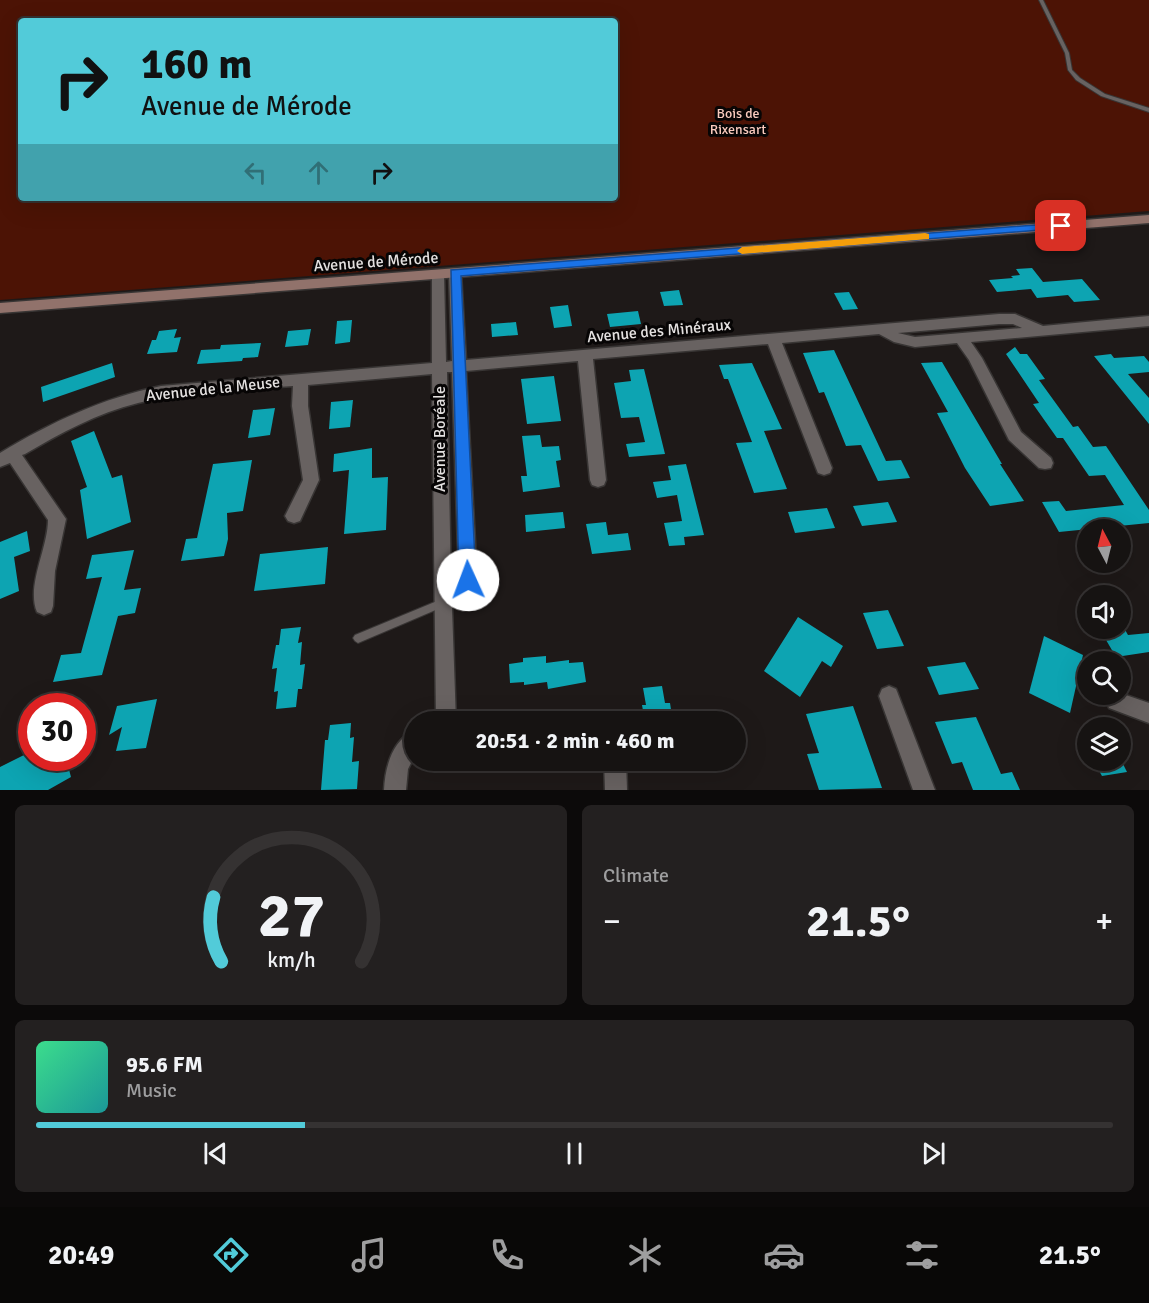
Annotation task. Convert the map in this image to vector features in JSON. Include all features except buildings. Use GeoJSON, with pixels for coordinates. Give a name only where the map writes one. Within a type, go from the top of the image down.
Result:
{"type":"FeatureCollection","features":[{"type":"Feature","properties":{"kind":"street","name":"Avenue de Mérode"},"geometry":{"type":"LineString","coordinates":[[0,308],[1149,219]]}},
{"type":"Feature","properties":{"kind":"street","name":"Avenue Boréale"},"geometry":{"type":"LineString","coordinates":[[438,274],[441,593],[444,603],[462,590],[468,580],[455,273]]}},
{"type":"Feature","properties":{"kind":"street","name":"Avenue des Minéraux"},"geometry":{"type":"LineString","coordinates":[[440,367],[1008,318],[1042,331]]}},
{"type":"Feature","properties":{"kind":"street","name":"Avenue des Minéraux"},"geometry":{"type":"LineString","coordinates":[[882,330],[906,341],[1149,321]]}},
{"type":"Feature","properties":{"kind":"street"},"geometry":{"type":"LineString","coordinates":[[961,338],[975,358],[1015,436],[1045,463]]}},
{"type":"Feature","properties":{"kind":"street"},"geometry":{"type":"LineString","coordinates":[[773,339],[824,468]]}},
{"type":"Feature","properties":{"kind":"street"},"geometry":{"type":"LineString","coordinates":[[585,356],[598,480]]}},
{"type":"Feature","properties":{"kind":"street","name":"Avenue de la Meuse"},"geometry":{"type":"LineString","coordinates":[[6,457],[88,412],[133,397],[178,390],[440,367]]}},
{"type":"Feature","properties":{"kind":"street"},"geometry":{"type":"LineString","coordinates":[[294,516],[298,502],[307,491],[311,480],[300,406],[301,380]]}},
{"type":"Feature","properties":{"kind":"street"},"geometry":{"type":"LineString","coordinates":[[6,457],[57,519],[46,571],[44,606]]}},
{"type":"Feature","properties":{"kind":"street"},"geometry":{"type":"LineString","coordinates":[[444,603],[446,711]]}},
{"type":"Feature","properties":{"kind":"street"},"geometry":{"type":"LineString","coordinates":[[889,696],[924,790]]}},
{"type":"Feature","properties":{"kind":"street"},"geometry":{"type":"LineString","coordinates":[[1127,705],[1149,713]]}},
{"type":"Feature","properties":{"kind":"street"},"geometry":{"type":"LineString","coordinates":[[395,790],[398,762],[404,754]]}},
{"type":"Feature","properties":{"kind":"street"},"geometry":{"type":"LineString","coordinates":[[616,790],[617,771]]}},
{"type":"Feature","properties":{"kind":"lane"},"geometry":{"type":"LineString","coordinates":[[1041,0],[1067,52],[1070,70],[1078,80],[1103,95],[1149,110]]}},
{"type":"Feature","properties":{"kind":"lane","name":"Avenue Boréale"},"geometry":{"type":"LineString","coordinates":[[358,638],[444,603]]}},
{"type":"Feature","properties":{"kind":"green space","name":"Bois de Rixensart"},"geometry":{"type":"Polygon","coordinates":[[[0,0],[1149,0],[1149,211],[0,300],[0,0]]]}},
{"type":"Feature","properties":{"kind":"slow traffic"},"geometry":{"type":"LineString","coordinates":[[742,251],[925,236]]}},
{"type":"Feature","properties":{"kind":"route"},"geometry":{"type":"LineString","coordinates":[[468,580],[455,273],[1061,226]]}}]}
